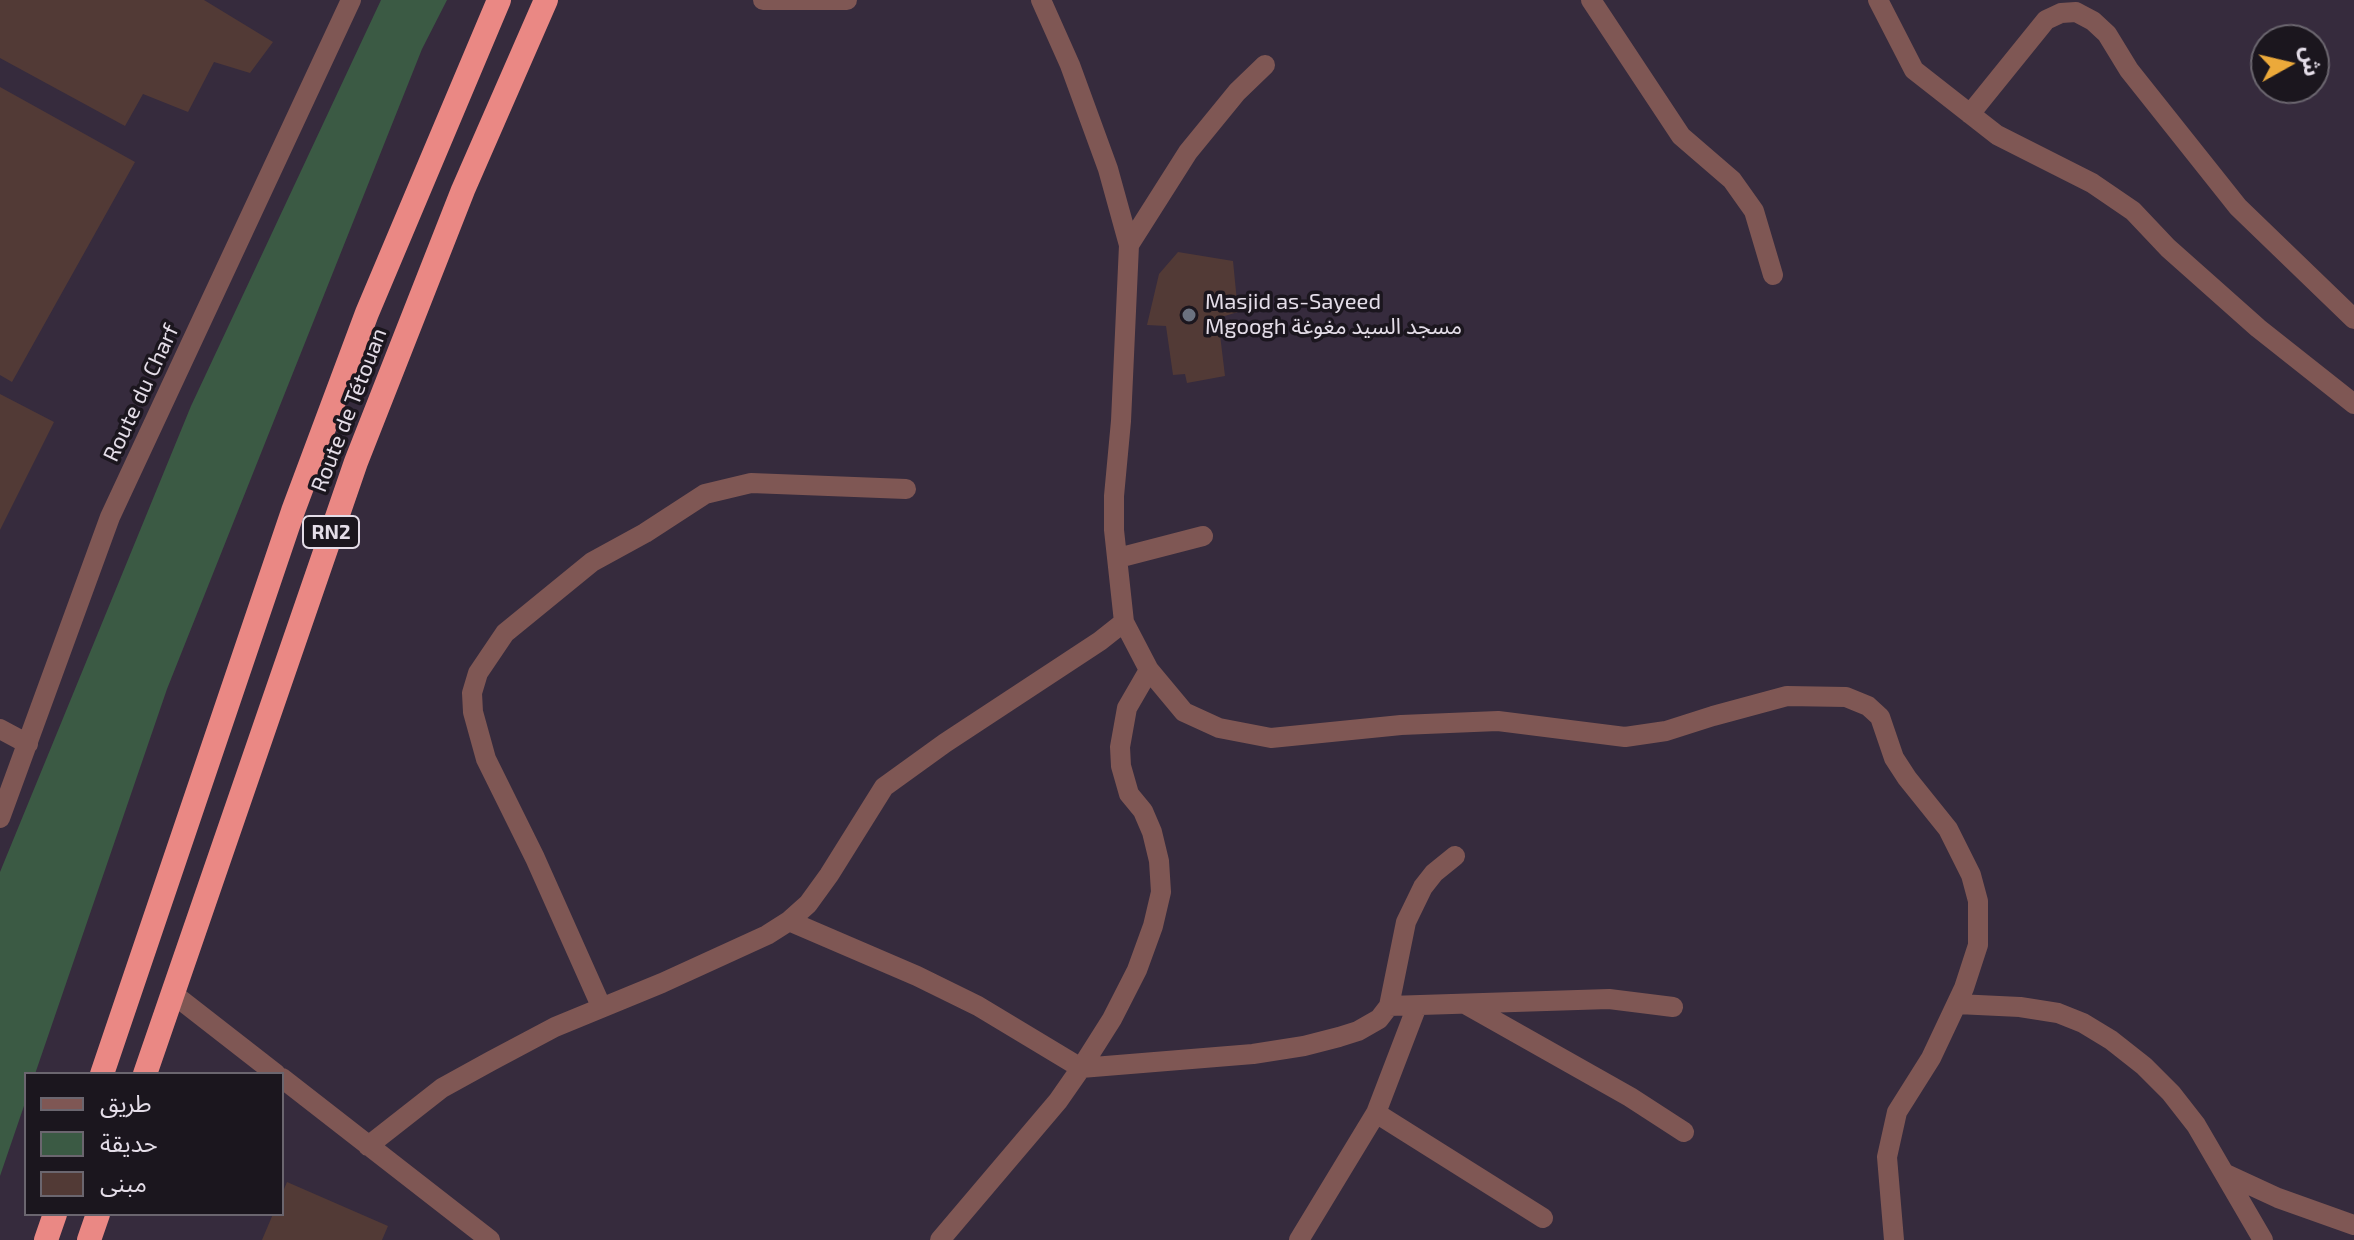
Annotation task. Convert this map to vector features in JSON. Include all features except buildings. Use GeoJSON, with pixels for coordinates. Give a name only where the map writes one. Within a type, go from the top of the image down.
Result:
{"type":"FeatureCollection","features":[{"type":"Feature","properties":{"kind":"highway","name":"Route de Tétouan"},"geometry":{"type":"LineString","coordinates":[[103,1072],[293,511],[367,313],[499,0]]}},
{"type":"Feature","properties":{"kind":"highway","name":"Route de Tétouan"},"geometry":{"type":"LineString","coordinates":[[146,1072],[361,447],[457,204],[546,0]]}},
{"type":"Feature","properties":{"kind":"highway"},"geometry":{"type":"LineString","coordinates":[[46,1240],[54,1216]]}},
{"type":"Feature","properties":{"kind":"highway"},"geometry":{"type":"LineString","coordinates":[[89,1240],[97,1216]]}},
{"type":"Feature","properties":{"kind":"street","name":"Route du Charf"},"geometry":{"type":"LineString","coordinates":[[0,818],[110,517],[351,0]]}},
{"type":"Feature","properties":{"kind":"street"},"geometry":{"type":"LineString","coordinates":[[763,0],[847,0]]}},
{"type":"Feature","properties":{"kind":"street"},"geometry":{"type":"LineString","coordinates":[[1041,0],[1070,65],[1108,169],[1129,245],[1121,421],[1114,496],[1124,622],[1149,670],[1184,712],[1219,728],[1271,738],[1401,725],[1498,721],[1625,737],[1666,731],[1787,696],[1846,697],[1868,706],[1880,717],[1894,758],[1948,829],[1971,875],[1978,901],[1978,945],[1957,1004],[1931,1058],[1897,1112],[1887,1157],[1894,1240]]}},
{"type":"Feature","properties":{"kind":"street"},"geometry":{"type":"LineString","coordinates":[[1591,0],[1681,136],[1732,180],[1754,211],[1773,275]]}},
{"type":"Feature","properties":{"kind":"street"},"geometry":{"type":"LineString","coordinates":[[1878,0],[1914,70],[1997,135],[2092,183],[2133,211],[2168,248],[2258,328],[2354,404]]}},
{"type":"Feature","properties":{"kind":"street"},"geometry":{"type":"LineString","coordinates":[[1970,114],[2046,20],[2061,13],[2076,12],[2093,21],[2107,34],[2129,70],[2238,207],[2354,319]]}},
{"type":"Feature","properties":{"kind":"street"},"geometry":{"type":"LineString","coordinates":[[1129,245],[1188,152],[1237,92],[1265,65]]}},
{"type":"Feature","properties":{"kind":"street"},"geometry":{"type":"LineString","coordinates":[[601,1006],[535,858],[486,759],[473,712],[472,693],[478,673],[505,633],[592,562],[645,533],[705,494],[751,483],[906,489]]}},
{"type":"Feature","properties":{"kind":"street"},"geometry":{"type":"LineString","coordinates":[[1118,558],[1203,536]]}},
{"type":"Feature","properties":{"kind":"street"},"geometry":{"type":"LineString","coordinates":[[368,1146],[442,1088],[555,1027],[662,983],[767,935],[789,921],[808,904],[829,875],[884,787],[1124,622]]}},
{"type":"Feature","properties":{"kind":"street"},"geometry":{"type":"LineString","coordinates":[[940,1240],[1058,1101],[1112,1019],[1137,970],[1161,892],[1159,861],[1143,811],[1129,794],[1121,766],[1120,747],[1127,708],[1149,670]]}},
{"type":"Feature","properties":{"kind":"street"},"geometry":{"type":"LineString","coordinates":[[0,729],[28,744]]}},
{"type":"Feature","properties":{"kind":"street"},"geometry":{"type":"LineString","coordinates":[[789,921],[978,1006],[1081,1068],[1253,1054],[1304,1046],[1358,1031],[1379,1019],[1389,1006],[1406,922],[1423,887],[1434,873],[1455,856]]}},
{"type":"Feature","properties":{"kind":"street"},"geometry":{"type":"LineString","coordinates":[[172,993],[273,1072]]}},
{"type":"Feature","properties":{"kind":"street"},"geometry":{"type":"LineString","coordinates":[[1389,1006],[1609,999],[1673,1007]]}},
{"type":"Feature","properties":{"kind":"street"},"geometry":{"type":"LineString","coordinates":[[1957,1004],[2029,1008],[2058,1013],[2083,1023],[2111,1040],[2144,1066],[2171,1093],[2196,1125],[2263,1240]]}},
{"type":"Feature","properties":{"kind":"street"},"geometry":{"type":"LineString","coordinates":[[1467,1005],[1630,1097],[1684,1132]]}},
{"type":"Feature","properties":{"kind":"street"},"geometry":{"type":"LineString","coordinates":[[1299,1240],[1376,1113],[1417,1006]]}},
{"type":"Feature","properties":{"kind":"street"},"geometry":{"type":"LineString","coordinates":[[284,1080],[490,1240]]}},
{"type":"Feature","properties":{"kind":"street"},"geometry":{"type":"LineString","coordinates":[[1376,1113],[1543,1218]]}},
{"type":"Feature","properties":{"kind":"street"},"geometry":{"type":"LineString","coordinates":[[2226,1174],[2278,1198],[2354,1225]]}},
{"type":"Feature","properties":{"kind":"green space"},"geometry":{"type":"Polygon","coordinates":[[[381,0],[447,0],[422,49],[167,689],[36,1072],[24,1072],[24,1106],[0,1176],[0,872],[191,406],[381,0]]]}},
{"type":"Feature","properties":{"kind":"place","name":"Masjid as-Sayeed Mgoogh مسجد السيد مغوغة"},"geometry":{"type":"Point","coordinates":[1189,315]}}]}
